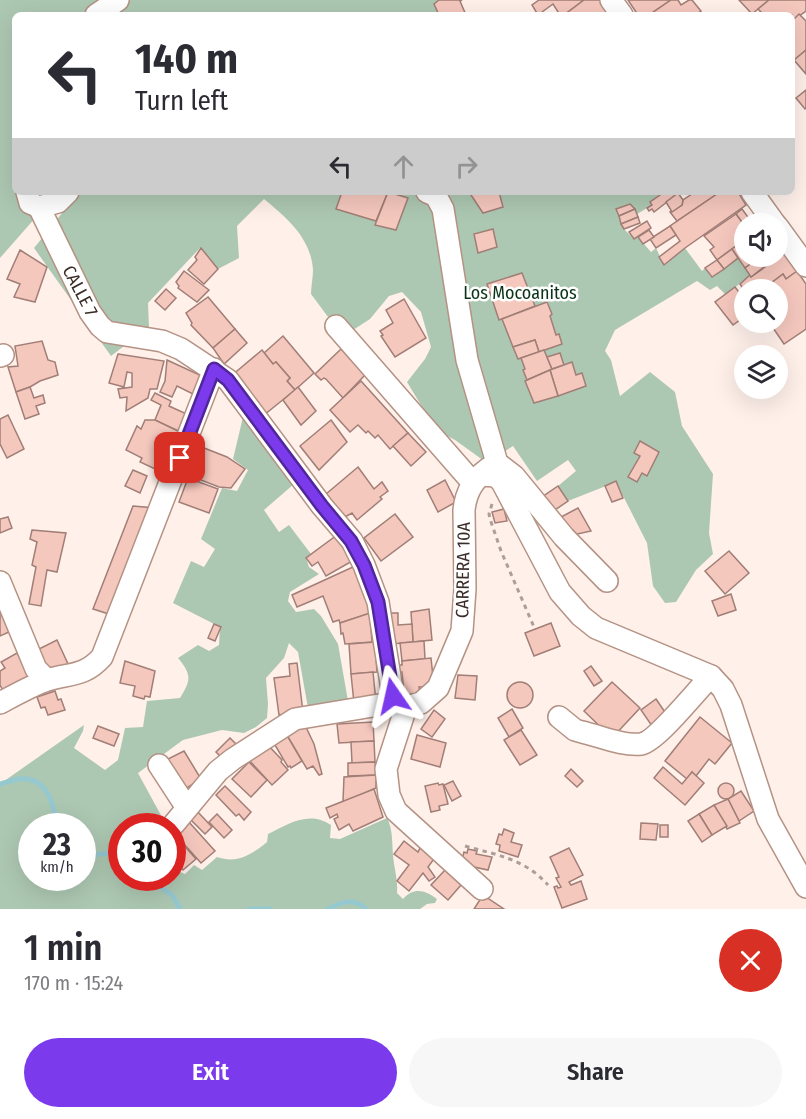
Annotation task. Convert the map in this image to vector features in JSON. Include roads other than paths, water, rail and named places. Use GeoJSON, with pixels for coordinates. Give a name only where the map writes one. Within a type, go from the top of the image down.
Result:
{"type":"FeatureCollection","features":[{"type":"Feature","properties":{"kind":"street"},"geometry":{"type":"LineString","coordinates":[[100,12],[118,0]]}},
{"type":"Feature","properties":{"kind":"street"},"geometry":{"type":"LineString","coordinates":[[33,200],[58,202],[65,195]]}},
{"type":"Feature","properties":{"kind":"street"},"geometry":{"type":"LineString","coordinates":[[434,195],[443,209],[483,474]]}},
{"type":"Feature","properties":{"kind":"street"},"geometry":{"type":"LineString","coordinates":[[754,195],[767,213]]}},
{"type":"Feature","properties":{"kind":"street","name":"CALLE 7"},"geometry":{"type":"LineString","coordinates":[[33,200],[90,312],[100,326],[107,332],[117,335],[162,341],[181,349],[228,380],[351,541],[364,565],[378,602],[390,687],[402,705]]}},
{"type":"Feature","properties":{"kind":"street"},"geometry":{"type":"LineString","coordinates":[[788,241],[806,266]]}},
{"type":"Feature","properties":{"kind":"street"},"geometry":{"type":"LineString","coordinates":[[336,326],[483,474],[496,476],[502,482],[560,592],[581,616],[596,628],[711,676],[723,689],[731,705],[768,819],[806,887]]}},
{"type":"Feature","properties":{"kind":"street"},"geometry":{"type":"LineString","coordinates":[[0,703],[47,680],[83,673],[102,657],[214,369]]}},
{"type":"Feature","properties":{"kind":"street"},"geometry":{"type":"LineString","coordinates":[[483,474],[514,476],[564,537],[607,581]]}},
{"type":"Feature","properties":{"kind":"street","name":"CARRERA 10A"},"geometry":{"type":"LineString","coordinates":[[159,765],[180,816],[218,771],[295,719],[421,703],[438,688],[462,631],[465,589],[465,497],[483,474]]}},
{"type":"Feature","properties":{"kind":"street"},"geometry":{"type":"LineString","coordinates":[[0,582],[36,669],[47,680]]}},
{"type":"Feature","properties":{"kind":"street"},"geometry":{"type":"LineString","coordinates":[[559,717],[575,730],[625,743],[640,744],[654,738],[711,676]]}},
{"type":"Feature","properties":{"kind":"street"},"geometry":{"type":"LineString","coordinates":[[402,705],[386,770],[389,795],[396,811],[482,889]]}},
{"type":"Feature","properties":{"kind":"waterway"},"geometry":{"type":"LineString","coordinates":[[0,784],[19,779],[36,782],[48,794],[54,813]]}},
{"type":"Feature","properties":{"kind":"waterway"},"geometry":{"type":"LineString","coordinates":[[96,855],[108,854]]}},
{"type":"Feature","properties":{"kind":"waterway"},"geometry":{"type":"LineString","coordinates":[[166,891],[172,895],[180,909]]}},
{"type":"Feature","properties":{"kind":"waterway"},"geometry":{"type":"LineString","coordinates":[[328,909],[347,902],[357,903],[366,909]]}},
{"type":"Feature","properties":{"kind":"waterway"},"geometry":{"type":"LineString","coordinates":[[249,909],[270,909]]}},
{"type":"Feature","properties":{"kind":"park label","name":"Los Mocoanitos"},"geometry":{"type":"Point","coordinates":[520,293]}}]}
